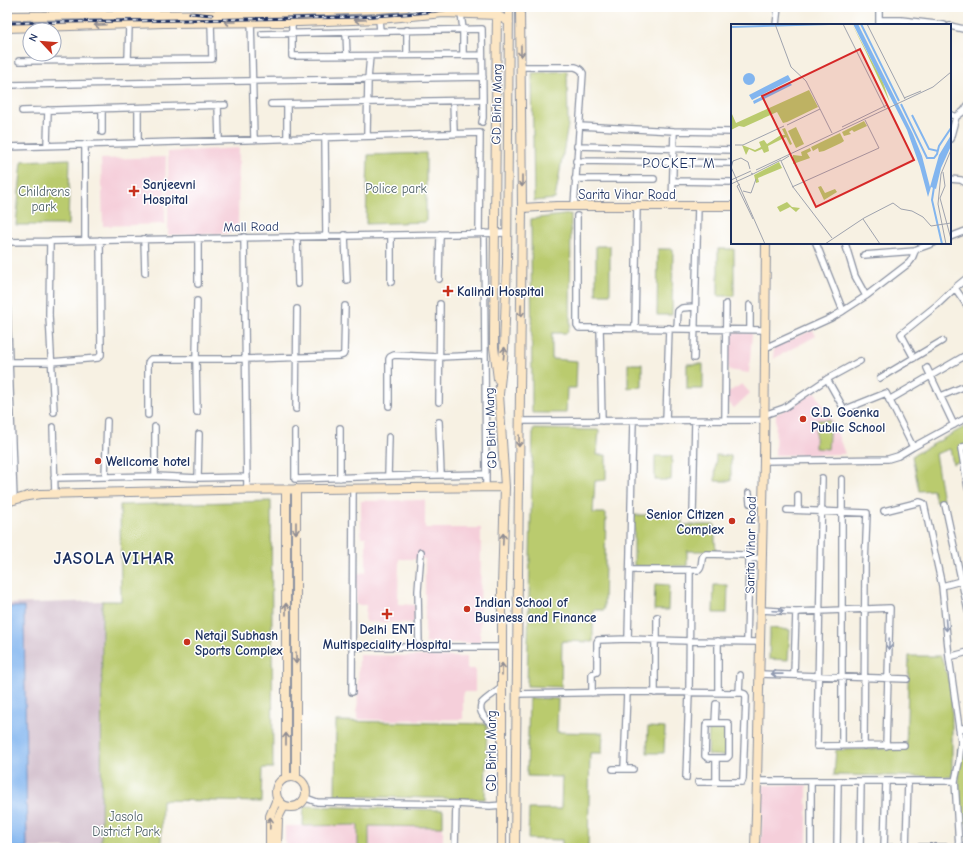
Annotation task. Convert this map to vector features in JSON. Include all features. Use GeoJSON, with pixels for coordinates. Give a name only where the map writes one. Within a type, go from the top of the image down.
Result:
{"type":"FeatureCollection","features":[{"type":"Feature","properties":{"kind":"street"},"geometry":{"type":"LineString","coordinates":[[7,16],[250,14],[378,10],[406,7]]}},
{"type":"Feature","properties":{"kind":"street","name":"GD Birla Marg"},"geometry":{"type":"LineString","coordinates":[[502,848],[502,636],[505,487],[499,394],[504,349],[507,263],[509,7]]}},
{"type":"Feature","properties":{"kind":"street","name":"GD Birla Marg"},"geometry":{"type":"LineString","coordinates":[[515,848],[522,208],[520,7]]}},
{"type":"Feature","properties":{"kind":"street"},"geometry":{"type":"LineString","coordinates":[[776,24],[778,7]]}},
{"type":"Feature","properties":{"kind":"street"},"geometry":{"type":"LineString","coordinates":[[879,7],[879,22],[922,24]]}},
{"type":"Feature","properties":{"kind":"street"},"geometry":{"type":"LineString","coordinates":[[62,16],[63,26],[379,19],[444,13],[460,14],[497,11],[509,22]]}},
{"type":"Feature","properties":{"kind":"street"},"geometry":{"type":"LineString","coordinates":[[497,11],[494,347],[499,394]]}},
{"type":"Feature","properties":{"kind":"street"},"geometry":{"type":"LineString","coordinates":[[250,14],[254,139]]}},
{"type":"Feature","properties":{"kind":"street"},"geometry":{"type":"LineString","coordinates":[[460,14],[463,29],[463,55]]}},
{"type":"Feature","properties":{"kind":"street"},"geometry":{"type":"LineString","coordinates":[[117,15],[118,25]]}},
{"type":"Feature","properties":{"kind":"street"},"geometry":{"type":"LineString","coordinates":[[379,19],[380,31]]}},
{"type":"Feature","properties":{"kind":"street"},"geometry":{"type":"LineString","coordinates":[[292,22],[292,56],[482,55]]}},
{"type":"Feature","properties":{"kind":"street"},"geometry":{"type":"LineString","coordinates":[[62,58],[128,60],[212,59],[211,23]]}},
{"type":"Feature","properties":{"kind":"street"},"geometry":{"type":"LineString","coordinates":[[128,60],[129,24]]}},
{"type":"Feature","properties":{"kind":"street"},"geometry":{"type":"LineString","coordinates":[[951,26],[968,30]]}},
{"type":"Feature","properties":{"kind":"street"},"geometry":{"type":"LineString","coordinates":[[7,28],[22,28]]}},
{"type":"Feature","properties":{"kind":"street"},"geometry":{"type":"LineString","coordinates":[[262,34],[482,29],[482,122]]}},
{"type":"Feature","properties":{"kind":"street"},"geometry":{"type":"LineString","coordinates":[[407,30],[407,55]]}},
{"type":"Feature","properties":{"kind":"street"},"geometry":{"type":"LineString","coordinates":[[346,32],[347,56]]}},
{"type":"Feature","properties":{"kind":"street"},"geometry":{"type":"LineString","coordinates":[[367,136],[370,56]]}},
{"type":"Feature","properties":{"kind":"street"},"geometry":{"type":"LineString","coordinates":[[521,67],[579,67],[582,70],[574,206]]}},
{"type":"Feature","properties":{"kind":"street"},"geometry":{"type":"LineString","coordinates":[[7,85],[483,77]]}},
{"type":"Feature","properties":{"kind":"street"},"geometry":{"type":"LineString","coordinates":[[271,104],[483,100]]}},
{"type":"Feature","properties":{"kind":"street"},"geometry":{"type":"LineString","coordinates":[[453,101],[454,133]]}},
{"type":"Feature","properties":{"kind":"street"},"geometry":{"type":"LineString","coordinates":[[287,104],[287,138]]}},
{"type":"Feature","properties":{"kind":"street"},"geometry":{"type":"LineString","coordinates":[[22,111],[225,105]]}},
{"type":"Feature","properties":{"kind":"street"},"geometry":{"type":"LineString","coordinates":[[951,135],[956,117],[968,105]]}},
{"type":"Feature","properties":{"kind":"street"},"geometry":{"type":"LineString","coordinates":[[218,106],[219,140]]}},
{"type":"Feature","properties":{"kind":"street"},"geometry":{"type":"LineString","coordinates":[[138,108],[138,143]]}},
{"type":"Feature","properties":{"kind":"street"},"geometry":{"type":"LineString","coordinates":[[102,109],[102,132]]}},
{"type":"Feature","properties":{"kind":"street"},"geometry":{"type":"LineString","coordinates":[[47,145],[48,110]]}},
{"type":"Feature","properties":{"kind":"street"},"geometry":{"type":"LineString","coordinates":[[951,114],[956,117]]}},
{"type":"Feature","properties":{"kind":"street"},"geometry":{"type":"LineString","coordinates":[[579,126],[674,131],[731,132]]}},
{"type":"Feature","properties":{"kind":"street"},"geometry":{"type":"LineString","coordinates":[[672,206],[674,131]]}},
{"type":"Feature","properties":{"kind":"street"},"geometry":{"type":"LineString","coordinates":[[7,147],[480,133],[481,233],[485,355],[486,487]]}},
{"type":"Feature","properties":{"kind":"street"},"geometry":{"type":"LineString","coordinates":[[325,137],[326,236]]}},
{"type":"Feature","properties":{"kind":"street"},"geometry":{"type":"LineString","coordinates":[[85,144],[85,240]]}},
{"type":"Feature","properties":{"kind":"street"},"geometry":{"type":"LineString","coordinates":[[577,146],[731,150]]}},
{"type":"Feature","properties":{"kind":"street"},"geometry":{"type":"LineString","coordinates":[[576,162],[731,163]]}},
{"type":"Feature","properties":{"kind":"street"},"geometry":{"type":"LineString","coordinates":[[575,179],[654,179]]}},
{"type":"Feature","properties":{"kind":"street"},"geometry":{"type":"LineString","coordinates":[[951,179],[961,180],[968,184]]}},
{"type":"Feature","properties":{"kind":"street"},"geometry":{"type":"LineString","coordinates":[[673,181],[731,182]]}},
{"type":"Feature","properties":{"kind":"street","name":"Sarita Vihar Road"},"geometry":{"type":"LineString","coordinates":[[522,208],[574,206],[731,206]]}},
{"type":"Feature","properties":{"kind":"street"},"geometry":{"type":"LineString","coordinates":[[635,328],[637,206]]}},
{"type":"Feature","properties":{"kind":"street"},"geometry":{"type":"LineString","coordinates":[[694,358],[694,307],[698,206]]}},
{"type":"Feature","properties":{"kind":"street"},"geometry":{"type":"LineString","coordinates":[[577,216],[577,325],[579,328],[766,330]]}},
{"type":"Feature","properties":{"kind":"street"},"geometry":{"type":"LineString","coordinates":[[951,237],[968,230]]}},
{"type":"Feature","properties":{"kind":"street","name":"Mall Road"},"geometry":{"type":"LineString","coordinates":[[7,242],[495,232],[507,233]]}},
{"type":"Feature","properties":{"kind":"street"},"geometry":{"type":"LineString","coordinates":[[390,234],[391,282]]}},
{"type":"Feature","properties":{"kind":"street"},"geometry":{"type":"LineString","coordinates":[[439,279],[440,234]]}},
{"type":"Feature","properties":{"kind":"street"},"geometry":{"type":"LineString","coordinates":[[345,235],[347,280]]}},
{"type":"Feature","properties":{"kind":"street"},"geometry":{"type":"LineString","coordinates":[[297,236],[298,284]]}},
{"type":"Feature","properties":{"kind":"street"},"geometry":{"type":"LineString","coordinates":[[244,237],[247,490]]}},
{"type":"Feature","properties":{"kind":"street"},"geometry":{"type":"LineString","coordinates":[[198,238],[198,284]]}},
{"type":"Feature","properties":{"kind":"street"},"geometry":{"type":"LineString","coordinates":[[144,239],[145,273]]}},
{"type":"Feature","properties":{"kind":"street"},"geometry":{"type":"LineString","coordinates":[[9,362],[51,362],[98,358],[101,355],[100,240]]}},
{"type":"Feature","properties":{"kind":"street"},"geometry":{"type":"LineString","coordinates":[[50,241],[49,315],[54,412]]}},
{"type":"Feature","properties":{"kind":"street","name":"Sarita Vihar Road"},"geometry":{"type":"LineString","coordinates":[[755,848],[758,781],[764,461],[766,244]]}},
{"type":"Feature","properties":{"kind":"street"},"geometry":{"type":"LineString","coordinates":[[816,244],[843,311]]}},
{"type":"Feature","properties":{"kind":"street"},"geometry":{"type":"LineString","coordinates":[[845,244],[855,276],[866,296]]}},
{"type":"Feature","properties":{"kind":"street"},"geometry":{"type":"LineString","coordinates":[[765,348],[831,318],[866,296],[909,263],[912,260],[915,251],[922,245]]}},
{"type":"Feature","properties":{"kind":"street"},"geometry":{"type":"LineString","coordinates":[[864,255],[915,251]]}},
{"type":"Feature","properties":{"kind":"street"},"geometry":{"type":"LineString","coordinates":[[914,358],[901,334],[937,305],[968,277]]}},
{"type":"Feature","properties":{"kind":"street"},"geometry":{"type":"LineString","coordinates":[[955,288],[968,307]]}},
{"type":"Feature","properties":{"kind":"street"},"geometry":{"type":"LineString","coordinates":[[197,301],[197,412]]}},
{"type":"Feature","properties":{"kind":"street"},"geometry":{"type":"LineString","coordinates":[[7,303],[12,446],[10,501],[34,495],[54,494],[296,489],[505,487]]}},
{"type":"Feature","properties":{"kind":"street"},"geometry":{"type":"LineString","coordinates":[[439,402],[440,304]]}},
{"type":"Feature","properties":{"kind":"street"},"geometry":{"type":"LineString","coordinates":[[725,420],[726,304]]}},
{"type":"Feature","properties":{"kind":"street"},"geometry":{"type":"LineString","coordinates":[[750,305],[750,330]]}},
{"type":"Feature","properties":{"kind":"street"},"geometry":{"type":"LineString","coordinates":[[148,415],[149,361],[151,359],[245,359],[340,356],[344,353],[345,306]]}},
{"type":"Feature","properties":{"kind":"street"},"geometry":{"type":"LineString","coordinates":[[677,328],[678,311],[682,308],[694,307]]}},
{"type":"Feature","properties":{"kind":"street"},"geometry":{"type":"LineString","coordinates":[[296,409],[297,309]]}},
{"type":"Feature","properties":{"kind":"street"},"geometry":{"type":"LineString","coordinates":[[600,328],[602,421]]}},
{"type":"Feature","properties":{"kind":"street"},"geometry":{"type":"LineString","coordinates":[[666,421],[669,328]]}},
{"type":"Feature","properties":{"kind":"street"},"geometry":{"type":"LineString","coordinates":[[880,378],[942,341]]}},
{"type":"Feature","properties":{"kind":"street"},"geometry":{"type":"LineString","coordinates":[[889,400],[968,354]]}},
{"type":"Feature","properties":{"kind":"street"},"geometry":{"type":"LineString","coordinates":[[389,406],[390,357],[394,355],[485,355]]}},
{"type":"Feature","properties":{"kind":"street"},"geometry":{"type":"LineString","coordinates":[[519,421],[695,421],[764,417],[784,408],[827,379],[860,361]]}},
{"type":"Feature","properties":{"kind":"street"},"geometry":{"type":"LineString","coordinates":[[928,368],[954,425]]}},
{"type":"Feature","properties":{"kind":"street"},"geometry":{"type":"LineString","coordinates":[[827,379],[844,409],[886,393],[913,447]]}},
{"type":"Feature","properties":{"kind":"street"},"geometry":{"type":"LineString","coordinates":[[941,396],[968,385]]}},
{"type":"Feature","properties":{"kind":"street"},"geometry":{"type":"LineString","coordinates":[[764,461],[888,459],[898,456],[968,417]]}},
{"type":"Feature","properties":{"kind":"street"},"geometry":{"type":"LineString","coordinates":[[105,477],[107,420]]}},
{"type":"Feature","properties":{"kind":"street"},"geometry":{"type":"LineString","coordinates":[[628,639],[633,421]]}},
{"type":"Feature","properties":{"kind":"street"},"geometry":{"type":"LineString","coordinates":[[693,515],[695,421]]}},
{"type":"Feature","properties":{"kind":"street"},"geometry":{"type":"LineString","coordinates":[[439,422],[441,475]]}},
{"type":"Feature","properties":{"kind":"street"},"geometry":{"type":"LineString","coordinates":[[155,427],[156,476]]}},
{"type":"Feature","properties":{"kind":"street"},"geometry":{"type":"LineString","coordinates":[[53,428],[54,494]]}},
{"type":"Feature","properties":{"kind":"street"},"geometry":{"type":"LineString","coordinates":[[340,428],[340,478]]}},
{"type":"Feature","properties":{"kind":"street"},"geometry":{"type":"LineString","coordinates":[[295,431],[295,479],[486,474]]}},
{"type":"Feature","properties":{"kind":"street"},"geometry":{"type":"LineString","coordinates":[[198,478],[199,434]]}},
{"type":"Feature","properties":{"kind":"street"},"geometry":{"type":"LineString","coordinates":[[388,476],[389,437]]}},
{"type":"Feature","properties":{"kind":"street"},"geometry":{"type":"LineString","coordinates":[[7,441],[12,446]]}},
{"type":"Feature","properties":{"kind":"street"},"geometry":{"type":"LineString","coordinates":[[968,446],[962,447],[961,449],[967,475],[968,488]]}},
{"type":"Feature","properties":{"kind":"street"},"geometry":{"type":"LineString","coordinates":[[54,478],[156,476],[198,478],[247,477]]}},
{"type":"Feature","properties":{"kind":"street"},"geometry":{"type":"LineString","coordinates":[[822,478],[817,746],[904,745]]}},
{"type":"Feature","properties":{"kind":"street"},"geometry":{"type":"LineString","coordinates":[[842,479],[842,746]]}},
{"type":"Feature","properties":{"kind":"street"},"geometry":{"type":"LineString","coordinates":[[296,489],[296,778]]}},
{"type":"Feature","properties":{"kind":"street"},"geometry":{"type":"LineString","coordinates":[[352,692],[354,489]]}},
{"type":"Feature","properties":{"kind":"street"},"geometry":{"type":"LineString","coordinates":[[286,490],[286,778]]}},
{"type":"Feature","properties":{"kind":"street"},"geometry":{"type":"LineString","coordinates":[[749,493],[750,503],[763,503]]}},
{"type":"Feature","properties":{"kind":"street"},"geometry":{"type":"LineString","coordinates":[[798,495],[798,510]]}},
{"type":"Feature","properties":{"kind":"street"},"geometry":{"type":"LineString","coordinates":[[884,511],[920,502],[924,504],[942,586],[949,657],[961,742],[955,782],[959,847]]}},
{"type":"Feature","properties":{"kind":"street"},"geometry":{"type":"LineString","coordinates":[[945,505],[968,611]]}},
{"type":"Feature","properties":{"kind":"street"},"geometry":{"type":"LineString","coordinates":[[787,510],[867,513],[864,746]]}},
{"type":"Feature","properties":{"kind":"street"},"geometry":{"type":"LineString","coordinates":[[503,560],[506,567],[506,589],[510,592],[512,590],[513,564],[518,551]]}},
{"type":"Feature","properties":{"kind":"street"},"geometry":{"type":"LineString","coordinates":[[420,647],[418,591],[421,552]]}},
{"type":"Feature","properties":{"kind":"street"},"geometry":{"type":"LineString","coordinates":[[630,570],[700,570],[702,566],[702,557],[706,554],[745,555],[749,558],[762,558]]}},
{"type":"Feature","properties":{"kind":"street"},"geometry":{"type":"LineString","coordinates":[[747,642],[749,558]]}},
{"type":"Feature","properties":{"kind":"street"},"geometry":{"type":"LineString","coordinates":[[686,778],[690,641],[690,570]]}},
{"type":"Feature","properties":{"kind":"street"},"geometry":{"type":"LineString","coordinates":[[942,586],[968,579]]}},
{"type":"Feature","properties":{"kind":"street"},"geometry":{"type":"LineString","coordinates":[[502,636],[505,630],[506,605],[509,603],[513,605],[514,628],[517,635]]}},
{"type":"Feature","properties":{"kind":"street"},"geometry":{"type":"LineString","coordinates":[[761,610],[796,612],[890,608],[886,746]]}},
{"type":"Feature","properties":{"kind":"street"},"geometry":{"type":"LineString","coordinates":[[794,675],[796,612]]}},
{"type":"Feature","properties":{"kind":"street"},"geometry":{"type":"LineString","coordinates":[[655,693],[657,617]]}},
{"type":"Feature","properties":{"kind":"street"},"geometry":{"type":"LineString","coordinates":[[592,693],[592,674],[597,672],[598,641],[600,640],[628,639],[760,642]]}},
{"type":"Feature","properties":{"kind":"street"},"geometry":{"type":"LineString","coordinates":[[718,641],[718,693]]}},
{"type":"Feature","properties":{"kind":"street"},"geometry":{"type":"LineString","coordinates":[[352,647],[502,647]]}},
{"type":"Feature","properties":{"kind":"street"},"geometry":{"type":"LineString","coordinates":[[949,657],[968,652]]}},
{"type":"Feature","properties":{"kind":"street"},"geometry":{"type":"LineString","coordinates":[[760,674],[907,679]]}},
{"type":"Feature","properties":{"kind":"street"},"geometry":{"type":"LineString","coordinates":[[739,693],[740,675]]}},
{"type":"Feature","properties":{"kind":"street"},"geometry":{"type":"LineString","coordinates":[[502,688],[482,703],[480,708],[482,715],[503,732]]}},
{"type":"Feature","properties":{"kind":"street"},"geometry":{"type":"LineString","coordinates":[[516,694],[627,692],[745,694],[742,782],[698,782]]}},
{"type":"Feature","properties":{"kind":"street"},"geometry":{"type":"LineString","coordinates":[[624,769],[627,692]]}},
{"type":"Feature","properties":{"kind":"street"},"geometry":{"type":"LineString","coordinates":[[715,723],[716,704]]}},
{"type":"Feature","properties":{"kind":"street"},"geometry":{"type":"LineString","coordinates":[[728,723],[729,756],[727,758],[716,758],[708,758],[705,754],[706,724],[728,723]]}},
{"type":"Feature","properties":{"kind":"street"},"geometry":{"type":"LineString","coordinates":[[959,729],[968,727]]}},
{"type":"Feature","properties":{"kind":"street"},"geometry":{"type":"LineString","coordinates":[[716,758],[716,782]]}},
{"type":"Feature","properties":{"kind":"street"},"geometry":{"type":"LineString","coordinates":[[613,769],[633,769]]}},
{"type":"Feature","properties":{"kind":"street"},"geometry":{"type":"LineString","coordinates":[[286,778],[296,778],[302,781],[306,786],[306,798],[299,806],[292,808],[287,807],[281,804],[277,799],[277,787],[280,782],[286,778]]}},
{"type":"Feature","properties":{"kind":"street"},"geometry":{"type":"LineString","coordinates":[[758,781],[955,782]]}},
{"type":"Feature","properties":{"kind":"street"},"geometry":{"type":"LineString","coordinates":[[811,781],[811,848]]}},
{"type":"Feature","properties":{"kind":"street"},"geometry":{"type":"LineString","coordinates":[[838,781],[838,848]]}},
{"type":"Feature","properties":{"kind":"street"},"geometry":{"type":"LineString","coordinates":[[860,848],[861,781]]}},
{"type":"Feature","properties":{"kind":"street"},"geometry":{"type":"LineString","coordinates":[[886,781],[884,848],[968,847]]}},
{"type":"Feature","properties":{"kind":"street"},"geometry":{"type":"LineString","coordinates":[[906,847],[908,781]]}},
{"type":"Feature","properties":{"kind":"street"},"geometry":{"type":"LineString","coordinates":[[306,798],[317,802],[456,804],[490,806],[503,805]]}},
{"type":"Feature","properties":{"kind":"street"},"geometry":{"type":"LineString","coordinates":[[270,848],[270,816],[277,799]]}},
{"type":"Feature","properties":{"kind":"street"},"geometry":{"type":"LineString","coordinates":[[455,848],[456,804]]}},
{"type":"Feature","properties":{"kind":"street"},"geometry":{"type":"LineString","coordinates":[[277,848],[278,818],[284,806]]}},
{"type":"Feature","properties":{"kind":"shaded area"},"geometry":{"type":"Polygon","coordinates":[[[239,148],[238,232],[221,234],[168,235],[168,152],[239,148]]]}},
{"type":"Feature","properties":{"kind":"shaded area","name":"Sanjeevni Hospital"},"geometry":{"type":"Polygon","coordinates":[[[166,157],[165,224],[103,226],[101,159],[166,157]]]}},
{"type":"Feature","properties":{"kind":"shaded area"},"geometry":{"type":"Polygon","coordinates":[[[813,330],[816,336],[773,359],[774,347],[813,330]]]}},
{"type":"Feature","properties":{"kind":"shaded area"},"geometry":{"type":"Polygon","coordinates":[[[728,332],[752,333],[749,373],[728,370],[728,332]]]}},
{"type":"Feature","properties":{"kind":"shaded area"},"geometry":{"type":"Polygon","coordinates":[[[742,384],[750,393],[734,408],[727,401],[727,393],[742,384]]]}},
{"type":"Feature","properties":{"kind":"shaded area","name":"G.D. Goenka Public School"},"geometry":{"type":"Polygon","coordinates":[[[815,392],[834,424],[845,454],[775,455],[776,414],[815,392]]]}},
{"type":"Feature","properties":{"kind":"shaded area"},"geometry":{"type":"Polygon","coordinates":[[[425,500],[425,528],[481,528],[480,643],[425,643],[425,559],[399,559],[398,604],[415,605],[414,623],[365,622],[366,605],[356,605],[356,574],[366,572],[366,537],[361,537],[361,501],[425,500]]]}},
{"type":"Feature","properties":{"kind":"shaded area"},"geometry":{"type":"Polygon","coordinates":[[[102,601],[101,848],[7,848],[7,604],[102,601]]]}},
{"type":"Feature","properties":{"kind":"shaded area"},"geometry":{"type":"Polygon","coordinates":[[[359,655],[467,657],[467,669],[475,669],[475,692],[463,692],[463,719],[357,719],[359,655]]]}},
{"type":"Feature","properties":{"kind":"shaded area"},"geometry":{"type":"Polygon","coordinates":[[[763,785],[807,785],[807,848],[761,848],[763,785]]]}},
{"type":"Feature","properties":{"kind":"shaded area"},"geometry":{"type":"Polygon","coordinates":[[[358,825],[358,848],[285,848],[285,826],[358,825]]]}},
{"type":"Feature","properties":{"kind":"shaded area"},"geometry":{"type":"Polygon","coordinates":[[[369,826],[443,827],[443,848],[369,848],[369,826]]]}},
{"type":"Feature","properties":{"kind":"green space"},"geometry":{"type":"Polygon","coordinates":[[[567,71],[568,125],[555,199],[534,201],[532,73],[567,71]]]}},
{"type":"Feature","properties":{"kind":"green space","name":"Police park"},"geometry":{"type":"Polygon","coordinates":[[[426,153],[426,222],[366,224],[368,155],[426,153]]]}},
{"type":"Feature","properties":{"kind":"green space","name":"Childrens park"},"geometry":{"type":"Polygon","coordinates":[[[70,159],[68,225],[16,225],[22,161],[70,159]]]}},
{"type":"Feature","properties":{"kind":"green space"},"geometry":{"type":"Polygon","coordinates":[[[571,214],[570,326],[567,333],[552,333],[552,359],[577,361],[576,388],[567,388],[566,413],[532,413],[531,219],[571,214]]]}},
{"type":"Feature","properties":{"kind":"green space"},"geometry":{"type":"Polygon","coordinates":[[[596,246],[610,246],[610,294],[596,294],[596,246]]]}},
{"type":"Feature","properties":{"kind":"green space"},"geometry":{"type":"Polygon","coordinates":[[[658,249],[673,249],[672,315],[657,315],[658,249]]]}},
{"type":"Feature","properties":{"kind":"green space"},"geometry":{"type":"Polygon","coordinates":[[[718,249],[734,249],[734,296],[718,296],[718,249]]]}},
{"type":"Feature","properties":{"kind":"green space"},"geometry":{"type":"Polygon","coordinates":[[[628,364],[642,364],[642,387],[628,388],[628,364]]]}},
{"type":"Feature","properties":{"kind":"green space"},"geometry":{"type":"Polygon","coordinates":[[[687,364],[703,364],[703,389],[687,389],[687,364]]]}},
{"type":"Feature","properties":{"kind":"green space"},"geometry":{"type":"Polygon","coordinates":[[[816,420],[830,420],[828,449],[815,448],[816,420]]]}},
{"type":"Feature","properties":{"kind":"green space"},"geometry":{"type":"Polygon","coordinates":[[[968,425],[968,458],[953,464],[950,449],[935,454],[943,500],[936,502],[933,490],[919,491],[912,456],[968,425]]]}},
{"type":"Feature","properties":{"kind":"green space"},"geometry":{"type":"Polygon","coordinates":[[[533,429],[599,430],[597,455],[606,455],[606,480],[595,481],[593,513],[606,513],[604,610],[593,610],[593,642],[562,641],[561,687],[527,686],[533,429]]]}},
{"type":"Feature","properties":{"kind":"green space"},"geometry":{"type":"Polygon","coordinates":[[[716,455],[731,456],[731,481],[715,481],[716,455]]]}},
{"type":"Feature","properties":{"kind":"green space"},"geometry":{"type":"Polygon","coordinates":[[[655,456],[672,456],[671,480],[655,480],[655,456]]]}},
{"type":"Feature","properties":{"kind":"green space","name":"Netaji Subhash Sports Complex"},"geometry":{"type":"Polygon","coordinates":[[[271,501],[273,768],[263,768],[262,802],[162,800],[161,848],[101,848],[102,601],[121,601],[120,505],[271,501]]]}},
{"type":"Feature","properties":{"kind":"green space"},"geometry":{"type":"Polygon","coordinates":[[[634,515],[682,515],[682,525],[715,525],[716,551],[687,551],[687,566],[634,566],[634,515]]]}},
{"type":"Feature","properties":{"kind":"green space"},"geometry":{"type":"Polygon","coordinates":[[[655,584],[669,585],[668,610],[654,610],[655,584]]]}},
{"type":"Feature","properties":{"kind":"green space"},"geometry":{"type":"Polygon","coordinates":[[[714,585],[728,585],[727,613],[713,613],[714,585]]]}},
{"type":"Feature","properties":{"kind":"green space"},"geometry":{"type":"Polygon","coordinates":[[[770,628],[790,630],[788,660],[769,659],[770,628]]]}},
{"type":"Feature","properties":{"kind":"green space"},"geometry":{"type":"Polygon","coordinates":[[[909,656],[941,656],[952,691],[952,777],[834,775],[836,750],[906,748],[909,656]]]}},
{"type":"Feature","properties":{"kind":"green space"},"geometry":{"type":"Polygon","coordinates":[[[529,698],[558,699],[557,732],[603,733],[602,753],[590,753],[588,848],[562,848],[562,840],[528,839],[529,809],[561,809],[562,777],[527,776],[529,698]]]}},
{"type":"Feature","properties":{"kind":"green space"},"geometry":{"type":"Polygon","coordinates":[[[336,721],[487,724],[485,799],[335,796],[336,721]]]}},
{"type":"Feature","properties":{"kind":"green space"},"geometry":{"type":"Polygon","coordinates":[[[648,727],[665,728],[664,753],[647,753],[648,727]]]}},
{"type":"Feature","properties":{"kind":"green space"},"geometry":{"type":"Polygon","coordinates":[[[709,727],[725,728],[725,756],[708,755],[709,727]]]}},
{"type":"Feature","properties":{"kind":"green space"},"geometry":{"type":"Polygon","coordinates":[[[968,747],[968,822],[962,823],[958,748],[968,747]]]}},
{"type":"Feature","properties":{"kind":"green space"},"geometry":{"type":"Polygon","coordinates":[[[304,806],[443,810],[443,827],[369,826],[369,848],[358,848],[358,825],[303,826],[304,806]]]}},
{"type":"Feature","properties":{"kind":"water"},"geometry":{"type":"Polygon","coordinates":[[[7,607],[24,607],[27,848],[7,848],[7,607]]]}},
{"type":"Feature","properties":{"kind":"railway"},"geometry":{"type":"LineString","coordinates":[[7,23],[359,17],[418,13],[467,7]]}},
{"type":"Feature","properties":{"kind":"railway"},"geometry":{"type":"LineString","coordinates":[[190,13],[212,15]]}},
{"type":"Feature","properties":{"kind":"place","name":"Sanjeevni Hospital"},"geometry":{"type":"Point","coordinates":[134,191]}},
{"type":"Feature","properties":{"kind":"place","name":"Kalindi Hospital"},"geometry":{"type":"Point","coordinates":[448,291]}},
{"type":"Feature","properties":{"kind":"place","name":"G.D. Goenka Public School"},"geometry":{"type":"Point","coordinates":[803,419]}},
{"type":"Feature","properties":{"kind":"place","name":"Wellcome hotel"},"geometry":{"type":"Point","coordinates":[98,461]}},
{"type":"Feature","properties":{"kind":"place","name":"Senior Citizen Complex"},"geometry":{"type":"Point","coordinates":[732,521]}},
{"type":"Feature","properties":{"kind":"place","name":"Indian School of Business and Finance"},"geometry":{"type":"Point","coordinates":[467,609]}},
{"type":"Feature","properties":{"kind":"place","name":"Delhi ENT Multispeciality Hospital"},"geometry":{"type":"Point","coordinates":[387,614]}},
{"type":"Feature","properties":{"kind":"place","name":"Netaji Subhash Sports Complex"},"geometry":{"type":"Point","coordinates":[187,642]}},
{"type":"Feature","properties":{"kind":"district","name":"POCKET M"},"geometry":{"type":"Point","coordinates":[679,163]}},
{"type":"Feature","properties":{"kind":"district","name":"JASOLA VIHAR"},"geometry":{"type":"Point","coordinates":[114,558]}},
{"type":"Feature","properties":{"kind":"park label","name":"Jasola District Park"},"geometry":{"type":"Point","coordinates":[126,824]}}]}
